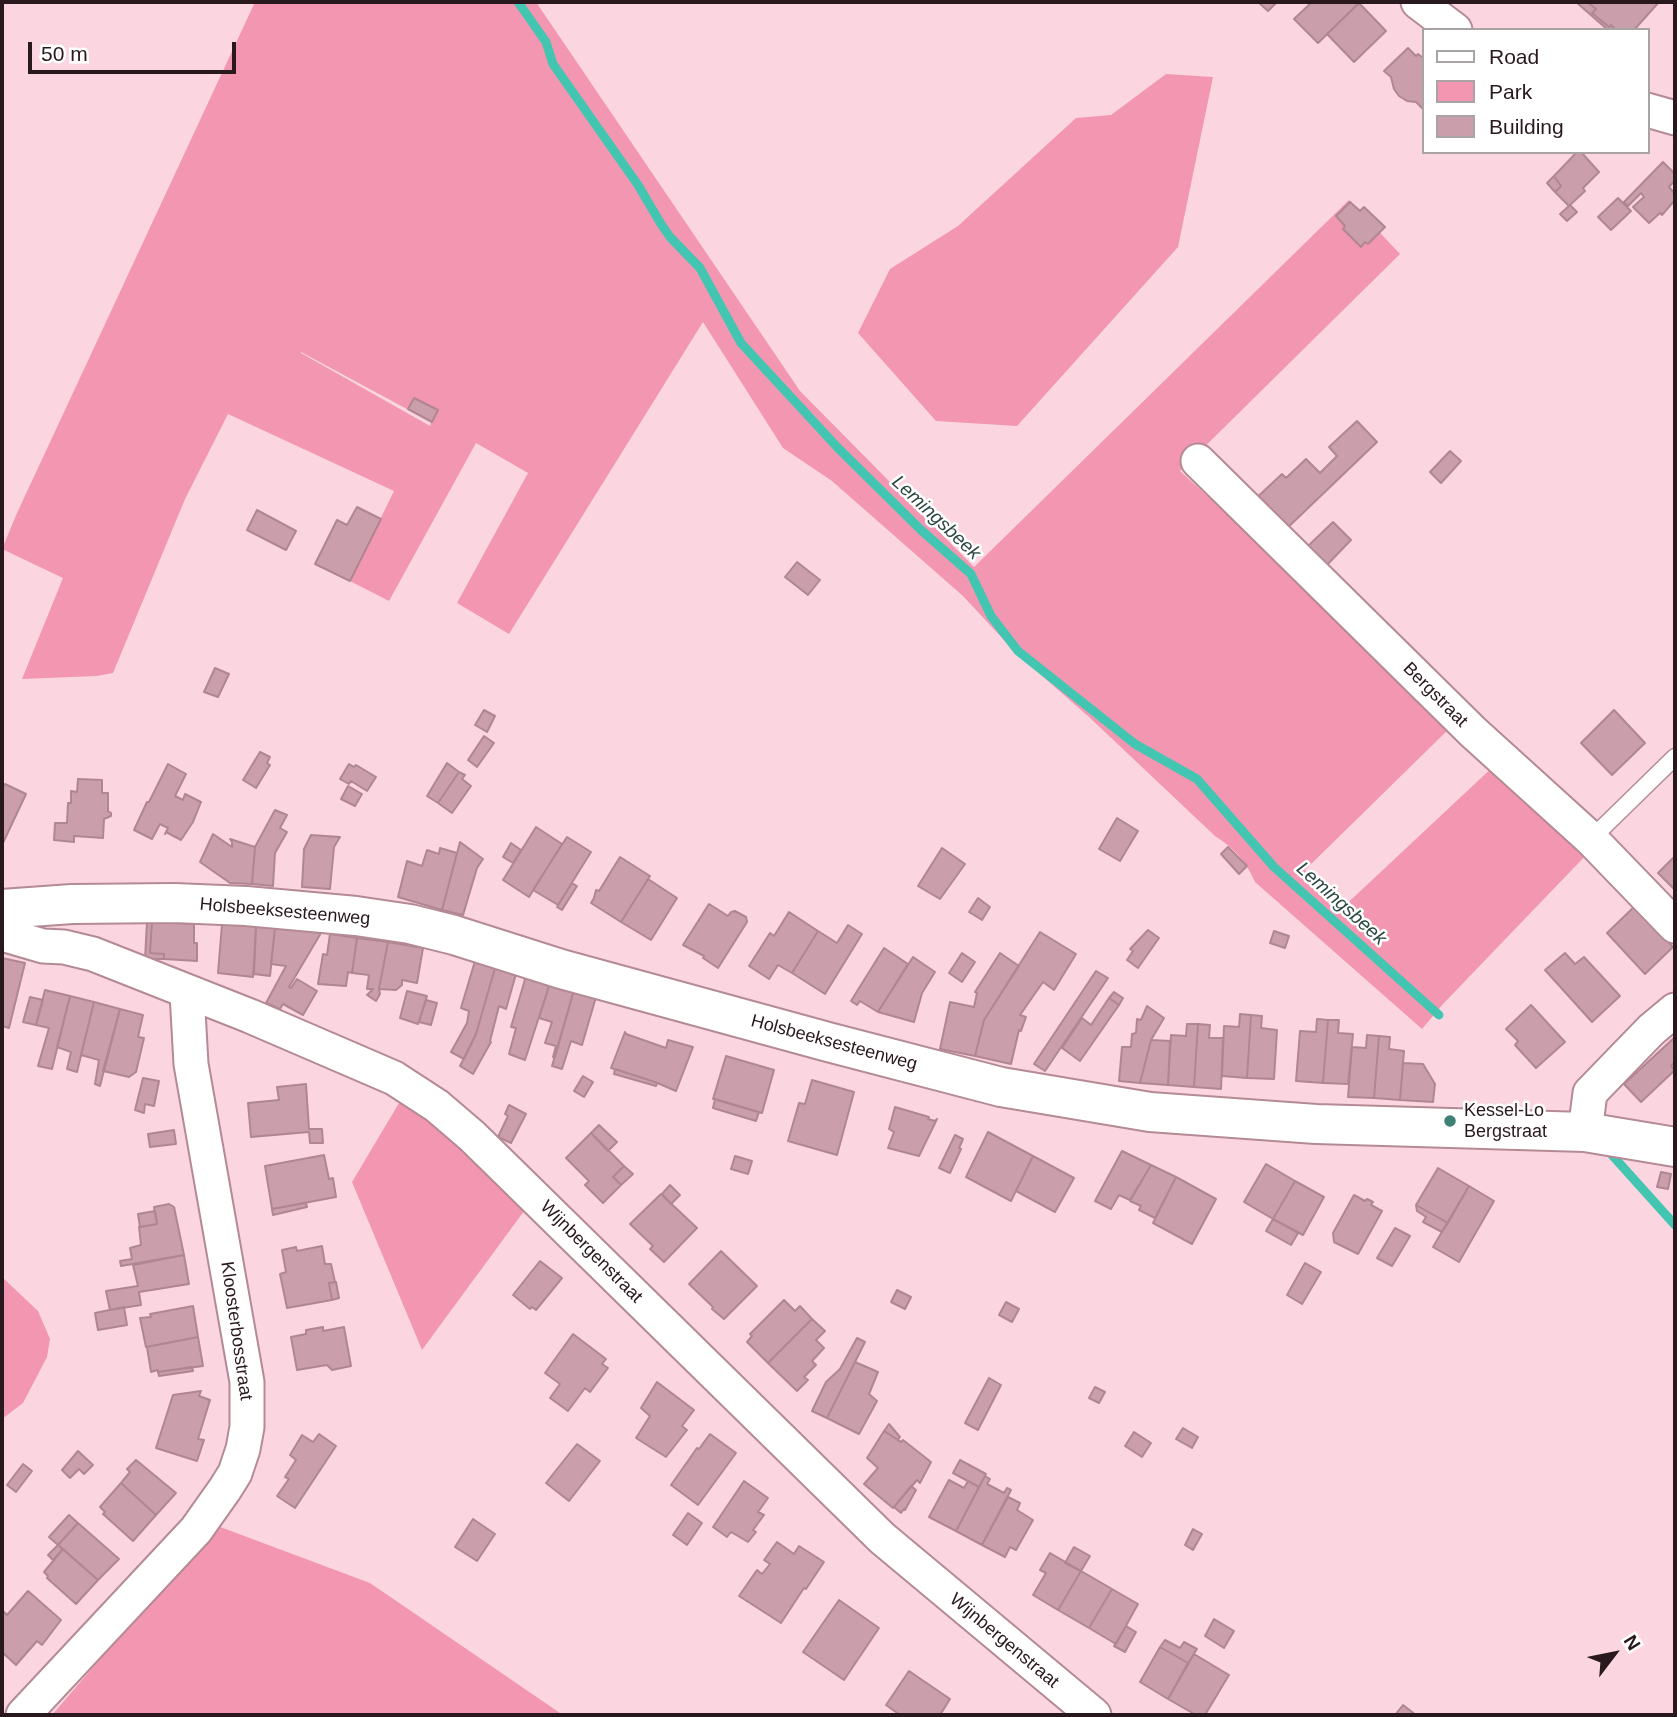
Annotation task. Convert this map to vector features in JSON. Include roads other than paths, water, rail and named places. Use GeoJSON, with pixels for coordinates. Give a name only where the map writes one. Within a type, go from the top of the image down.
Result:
{"type":"FeatureCollection","features":[{"type":"Feature","properties":{"kind":"street"},"geometry":{"type":"LineString","coordinates":[[1418,2],[1452,28]]}},
{"type":"Feature","properties":{"kind":"street"},"geometry":{"type":"LineString","coordinates":[[1649,111],[1675,118]]}},
{"type":"Feature","properties":{"kind":"street","name":"Bergstraat"},"geometry":{"type":"LineString","coordinates":[[1198,461],[1473,732],[1591,839],[1675,926]]}},
{"type":"Feature","properties":{"kind":"street","name":"Holsbeeksesteenweg"},"geometry":{"type":"LineString","coordinates":[[2,909],[72,904],[174,903],[246,906],[356,916],[454,935],[561,969],[1001,1087],[1150,1112],[1316,1124],[1585,1132],[1675,1147]]}},
{"type":"Feature","properties":{"kind":"street"},"geometry":{"type":"LineString","coordinates":[[72,904],[76,930],[93,954]]}},
{"type":"Feature","properties":{"kind":"street","name":"Wijnbergenstraat"},"geometry":{"type":"LineString","coordinates":[[2,934],[43,946],[64,947],[93,954],[262,1021],[394,1078],[437,1106],[472,1136],[882,1538],[1094,1715]]}},
{"type":"Feature","properties":{"kind":"street","name":"Kloosterbosstraat"},"geometry":{"type":"LineString","coordinates":[[23,1715],[196,1530],[235,1473],[243,1449],[247,1427],[247,1381],[191,1064],[187,993]]}},
{"type":"Feature","properties":{"kind":"street"},"geometry":{"type":"LineString","coordinates":[[1585,1132],[1590,1093],[1651,1030],[1675,1010]]}},
{"type":"Feature","properties":{"kind":"lane"},"geometry":{"type":"LineString","coordinates":[[1591,839],[1675,757]]}},
{"type":"Feature","properties":{"kind":"waterway","name":"Lemingsbeek"},"geometry":{"type":"LineString","coordinates":[[518,2],[546,42],[553,64],[638,185],[661,224],[700,268],[741,343],[838,448],[921,530],[971,574],[991,616],[1018,651],[1135,744],[1197,779],[1274,867],[1439,1015]]}},
{"type":"Feature","properties":{"kind":"waterway","name":"Lemingsbeek"},"geometry":{"type":"LineString","coordinates":[[1612,1155],[1675,1225]]}},
{"type":"Feature","properties":{"kind":"place","name":"Kessel-Lo Bergstraat"},"geometry":{"type":"Point","coordinates":[1450,1121]}}]}
